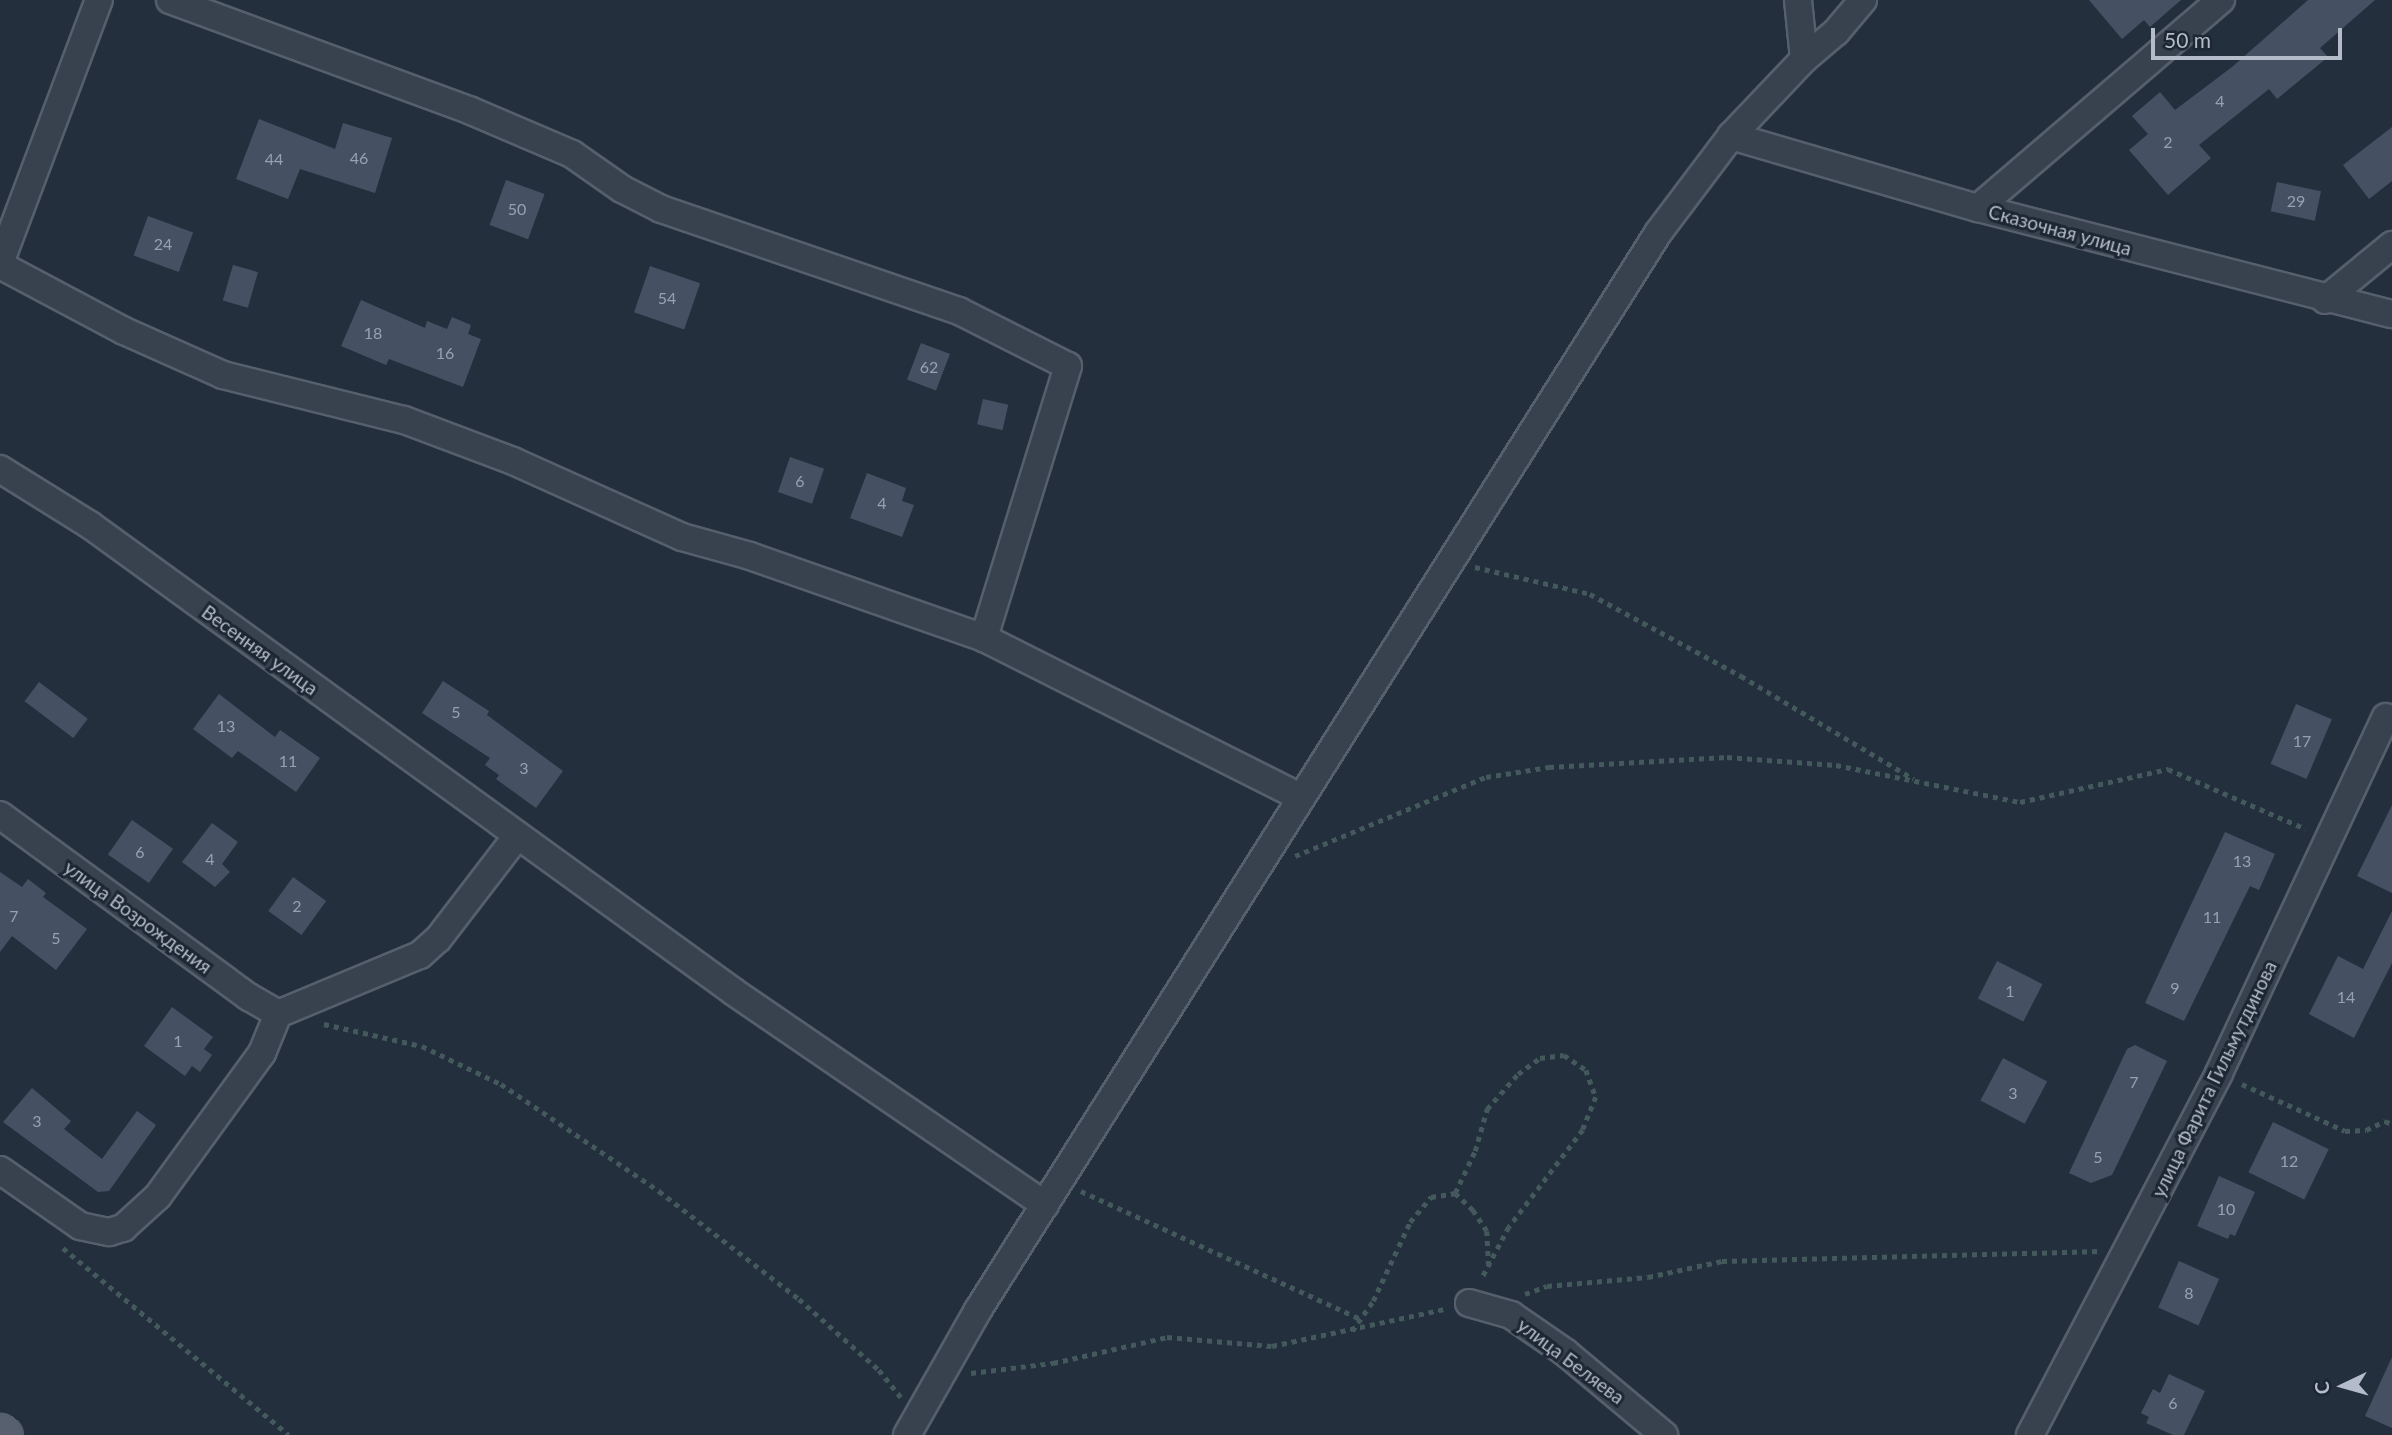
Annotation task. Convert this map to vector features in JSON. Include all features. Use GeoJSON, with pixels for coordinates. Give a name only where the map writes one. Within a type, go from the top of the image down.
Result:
{"type":"FeatureCollection","features":[{"type":"Feature","properties":{"kind":"main road"},"geometry":{"type":"LineString","coordinates":[[0,1431],[5,1435]]}},
{"type":"Feature","properties":{"kind":"street"},"geometry":{"type":"LineString","coordinates":[[99,0],[0,264],[124,331],[223,375],[404,419],[513,461],[682,537],[750,556],[984,638],[1300,797]]}},
{"type":"Feature","properties":{"kind":"street"},"geometry":{"type":"LineString","coordinates":[[170,0],[469,110],[572,154],[622,189],[662,209],[958,311],[1068,366],[984,638]]}},
{"type":"Feature","properties":{"kind":"street"},"geometry":{"type":"LineString","coordinates":[[1798,0],[1804,59]]}},
{"type":"Feature","properties":{"kind":"street"},"geometry":{"type":"LineString","coordinates":[[912,1426],[1045,1205],[1256,873],[1300,797],[1458,553],[1658,233],[1731,135],[1804,59],[1836,33],[1863,0]]}},
{"type":"Feature","properties":{"kind":"street"},"geometry":{"type":"LineString","coordinates":[[1978,208],[2221,0]]}},
{"type":"Feature","properties":{"kind":"street","name":"Сказочная улица"},"geometry":{"type":"LineString","coordinates":[[1731,135],[1978,208],[2325,300],[2392,314]]}},
{"type":"Feature","properties":{"kind":"street"},"geometry":{"type":"LineString","coordinates":[[2325,300],[2392,245]]}},
{"type":"Feature","properties":{"kind":"street","name":"Весенняя улица"},"geometry":{"type":"LineString","coordinates":[[0,469],[90,525],[734,992],[1045,1205]]}},
{"type":"Feature","properties":{"kind":"street","name":"улица Фарита Гильмутдинова"},"geometry":{"type":"LineString","coordinates":[[2030,1435],[2129,1250],[2219,1073],[2386,717]]}},
{"type":"Feature","properties":{"kind":"street","name":"улица Возрождения"},"geometry":{"type":"LineString","coordinates":[[0,815],[248,998],[278,1014]]}},
{"type":"Feature","properties":{"kind":"street"},"geometry":{"type":"LineString","coordinates":[[0,1170],[80,1226],[109,1232],[123,1228],[158,1196],[262,1053],[278,1014],[420,955],[438,939],[517,836]]}},
{"type":"Feature","properties":{"kind":"street","name":"улица Беляева"},"geometry":{"type":"LineString","coordinates":[[1469,1303],[1511,1315],[1566,1353],[1664,1435]]}},
{"type":"Feature","properties":{"kind":"path"},"geometry":{"type":"LineString","coordinates":[[1458,553],[1479,570],[1590,593],[1741,676],[1918,781]]}},
{"type":"Feature","properties":{"kind":"path"},"geometry":{"type":"LineString","coordinates":[[1256,873],[1486,777],[1549,767],[1727,757],[1836,765],[2020,802],[2168,769],[2329,839]]}},
{"type":"Feature","properties":{"kind":"path"},"geometry":{"type":"LineString","coordinates":[[278,1014],[422,1046],[501,1084],[659,1191],[799,1299],[879,1370],[912,1426]]}},
{"type":"Feature","properties":{"kind":"path"},"geometry":{"type":"LineString","coordinates":[[941,1377],[1053,1363],[1167,1337],[1272,1346],[1351,1332],[1469,1303],[1509,1227],[1583,1130],[1596,1097],[1586,1070],[1564,1055],[1540,1058],[1518,1074],[1487,1109],[1475,1151],[1455,1193]]}},
{"type":"Feature","properties":{"kind":"path"},"geometry":{"type":"LineString","coordinates":[[2219,1073],[2346,1131],[2366,1130],[2385,1121],[2392,1125]]}},
{"type":"Feature","properties":{"kind":"path"},"geometry":{"type":"LineString","coordinates":[[1060,1182],[1360,1319]]}},
{"type":"Feature","properties":{"kind":"path"},"geometry":{"type":"LineString","coordinates":[[1351,1332],[1410,1222],[1431,1197],[1455,1193]]}},
{"type":"Feature","properties":{"kind":"path"},"geometry":{"type":"LineString","coordinates":[[1455,1193],[1487,1231],[1489,1266]]}},
{"type":"Feature","properties":{"kind":"path"},"geometry":{"type":"LineString","coordinates":[[60,1245],[289,1435]]}},
{"type":"Feature","properties":{"kind":"path"},"geometry":{"type":"LineString","coordinates":[[1516,1297],[1547,1286],[1648,1277],[1722,1261],[2129,1250]]}},
{"type":"Feature","properties":{"kind":"building"},"geometry":{"type":"Polygon","coordinates":[[[2089,0],[2181,0],[2150,27],[2144,20],[2122,39],[2089,0]]]}},
{"type":"Feature","properties":{"kind":"building"},"geometry":{"type":"Polygon","coordinates":[[[2308,0],[2375,0],[2320,48],[2328,57],[2277,99],[2269,89],[2199,145],[2211,158],[2168,195],[2129,150],[2148,134],[2132,116],[2160,92],[2175,110],[2232,67],[2308,0]]]}},
{"type":"Feature","properties":{"kind":"building"},"geometry":{"type":"Polygon","coordinates":[[[259,119],[335,149],[343,123],[392,138],[375,193],[300,169],[288,199],[236,179],[259,119]]]}},
{"type":"Feature","properties":{"kind":"building"},"geometry":{"type":"Polygon","coordinates":[[[2392,127],[2392,181],[2369,199],[2343,165],[2392,127]]]}},
{"type":"Feature","properties":{"kind":"building"},"geometry":{"type":"Polygon","coordinates":[[[506,180],[545,194],[528,239],[490,225],[506,180]]]}},
{"type":"Feature","properties":{"kind":"building"},"geometry":{"type":"Polygon","coordinates":[[[2277,182],[2321,191],[2315,221],[2271,211],[2277,182]]]}},
{"type":"Feature","properties":{"kind":"building"},"geometry":{"type":"Polygon","coordinates":[[[148,216],[193,232],[179,272],[134,255],[148,216]]]}},
{"type":"Feature","properties":{"kind":"building"},"geometry":{"type":"Polygon","coordinates":[[[233,265],[258,272],[248,308],[223,301],[233,265]]]}},
{"type":"Feature","properties":{"kind":"building"},"geometry":{"type":"Polygon","coordinates":[[[650,266],[700,283],[684,330],[634,312],[650,266]]]}},
{"type":"Feature","properties":{"kind":"building"},"geometry":{"type":"Polygon","coordinates":[[[361,300],[425,328],[427,321],[447,329],[452,317],[471,325],[468,334],[481,339],[463,387],[389,359],[386,365],[341,346],[361,300]]]}},
{"type":"Feature","properties":{"kind":"building"},"geometry":{"type":"Polygon","coordinates":[[[921,343],[950,354],[936,391],[907,379],[921,343]]]}},
{"type":"Feature","properties":{"kind":"building"},"geometry":{"type":"Polygon","coordinates":[[[983,399],[1008,405],[1002,430],[977,424],[983,399]]]}},
{"type":"Feature","properties":{"kind":"building"},"geometry":{"type":"Polygon","coordinates":[[[790,457],[824,469],[812,504],[778,492],[790,457]]]}},
{"type":"Feature","properties":{"kind":"building"},"geometry":{"type":"Polygon","coordinates":[[[867,473],[906,488],[902,501],[914,505],[902,537],[850,518],[867,473]]]}},
{"type":"Feature","properties":{"kind":"building"},"geometry":{"type":"Polygon","coordinates":[[[443,681],[489,711],[487,715],[563,771],[536,808],[496,779],[499,775],[485,765],[490,758],[422,713],[443,681]]]}},
{"type":"Feature","properties":{"kind":"building"},"geometry":{"type":"Polygon","coordinates":[[[39,682],[88,719],[73,738],[25,701],[39,682]]]}},
{"type":"Feature","properties":{"kind":"building"},"geometry":{"type":"Polygon","coordinates":[[[219,694],[275,737],[280,730],[320,758],[296,792],[238,751],[232,758],[193,729],[219,694]]]}},
{"type":"Feature","properties":{"kind":"building"},"geometry":{"type":"Polygon","coordinates":[[[2296,704],[2332,719],[2307,779],[2271,764],[2296,704]]]}},
{"type":"Feature","properties":{"kind":"building"},"geometry":{"type":"Polygon","coordinates":[[[2392,805],[2392,893],[2357,876],[2392,805]]]}},
{"type":"Feature","properties":{"kind":"building"},"geometry":{"type":"Polygon","coordinates":[[[132,820],[173,849],[149,883],[108,854],[132,820]]]}},
{"type":"Feature","properties":{"kind":"building"},"geometry":{"type":"Polygon","coordinates":[[[212,823],[238,842],[222,864],[230,872],[215,887],[182,862],[212,823]]]}},
{"type":"Feature","properties":{"kind":"building"},"geometry":{"type":"Polygon","coordinates":[[[2225,832],[2275,854],[2259,890],[2250,886],[2184,1021],[2145,1003],[2225,832]]]}},
{"type":"Feature","properties":{"kind":"building"},"geometry":{"type":"Polygon","coordinates":[[[0,872],[22,887],[28,879],[46,893],[43,897],[87,929],[56,970],[12,936],[0,952],[0,872]]]}},
{"type":"Feature","properties":{"kind":"building"},"geometry":{"type":"Polygon","coordinates":[[[293,877],[326,901],[301,935],[268,911],[293,877]]]}},
{"type":"Feature","properties":{"kind":"building"},"geometry":{"type":"Polygon","coordinates":[[[2392,911],[2392,963],[2354,1038],[2309,1014],[2338,956],[2363,969],[2392,911]]]}},
{"type":"Feature","properties":{"kind":"building"},"geometry":{"type":"Polygon","coordinates":[[[1997,961],[2042,984],[2023,1022],[1978,998],[1997,961]]]}},
{"type":"Feature","properties":{"kind":"building"},"geometry":{"type":"Polygon","coordinates":[[[172,1007],[213,1037],[204,1049],[212,1055],[200,1072],[192,1066],[185,1076],[144,1046],[172,1007]]]}},
{"type":"Feature","properties":{"kind":"building"},"geometry":{"type":"Polygon","coordinates":[[[2135,1045],[2167,1061],[2112,1175],[2091,1183],[2069,1173],[2127,1049],[2135,1045]]]}},
{"type":"Feature","properties":{"kind":"building"},"geometry":{"type":"Polygon","coordinates":[[[2003,1058],[2047,1081],[2025,1124],[1980,1100],[2003,1058]]]}},
{"type":"Feature","properties":{"kind":"building"},"geometry":{"type":"Polygon","coordinates":[[[32,1088],[71,1121],[64,1129],[102,1159],[137,1111],[156,1125],[109,1191],[98,1192],[3,1122],[32,1088]]]}},
{"type":"Feature","properties":{"kind":"building"},"geometry":{"type":"Polygon","coordinates":[[[2273,1122],[2329,1149],[2304,1200],[2248,1172],[2273,1122]]]}},
{"type":"Feature","properties":{"kind":"building"},"geometry":{"type":"Polygon","coordinates":[[[2219,1176],[2255,1192],[2235,1236],[2230,1234],[2228,1239],[2197,1226],[2219,1176]]]}},
{"type":"Feature","properties":{"kind":"building"},"geometry":{"type":"Polygon","coordinates":[[[2179,1261],[2219,1279],[2198,1325],[2158,1308],[2179,1261]]]}},
{"type":"Feature","properties":{"kind":"building"},"geometry":{"type":"Polygon","coordinates":[[[2392,1357],[2392,1428],[2365,1416],[2392,1357]]]}},
{"type":"Feature","properties":{"kind":"building"},"geometry":{"type":"Polygon","coordinates":[[[2169,1374],[2205,1391],[2184,1435],[2173,1435],[2146,1423],[2149,1417],[2141,1413],[2153,1389],[2160,1393],[2169,1374]]]}}]}
